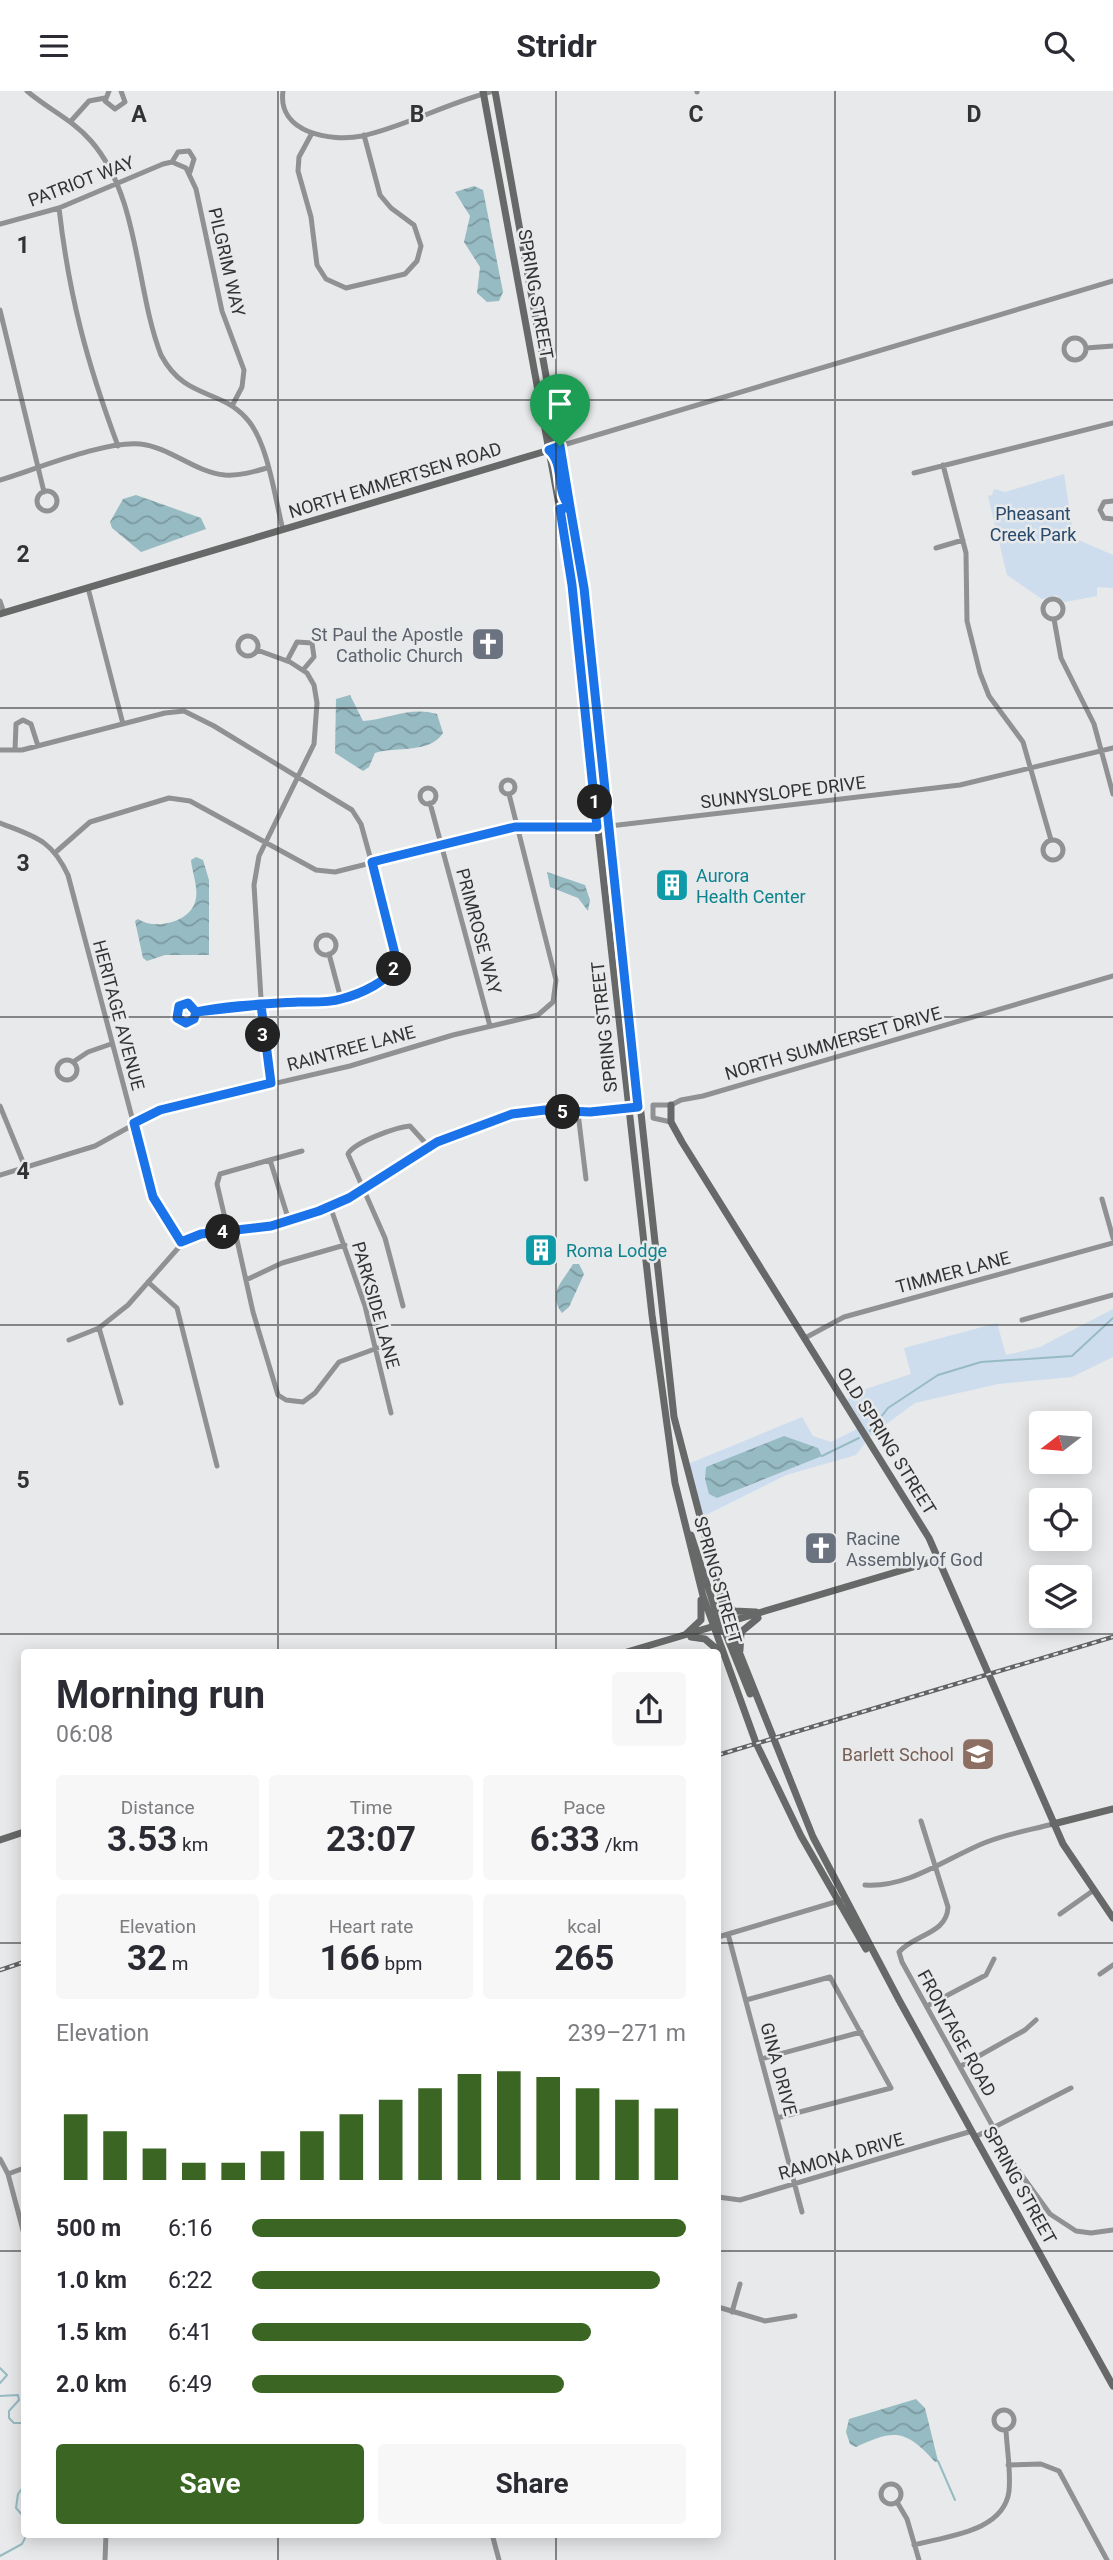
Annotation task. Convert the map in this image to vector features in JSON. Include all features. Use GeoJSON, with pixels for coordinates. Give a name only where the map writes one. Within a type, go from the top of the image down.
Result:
{"type":"FeatureCollection","features":[{"type":"Feature","properties":{"kind":"main road","name":"SPRING STREET"},"geometry":{"type":"LineString","coordinates":[[495,91],[560,446],[590,645],[638,1107],[674,1417],[728,1624],[761,1712],[841,1901]]}},
{"type":"Feature","properties":{"kind":"main road","name":"SPRING STREET"},"geometry":{"type":"LineString","coordinates":[[483,92],[560,509],[578,646],[662,1399],[680,1504],[699,1581],[720,1649]]}},
{"type":"Feature","properties":{"kind":"main road"},"geometry":{"type":"LineString","coordinates":[[515,264],[527,262]]}},
{"type":"Feature","properties":{"kind":"main road"},"geometry":{"type":"LineString","coordinates":[[549,383],[537,386],[544,398],[552,438],[560,446]]}},
{"type":"Feature","properties":{"kind":"main road","name":"NORTH EMMERTSEN ROAD"},"geometry":{"type":"LineString","coordinates":[[2,614],[560,446]]}},
{"type":"Feature","properties":{"kind":"main road"},"geometry":{"type":"LineString","coordinates":[[549,450],[556,456],[565,501],[570,507],[560,509]]}},
{"type":"Feature","properties":{"kind":"main road"},"geometry":{"type":"LineString","coordinates":[[578,646],[590,645]]}},
{"type":"Feature","properties":{"kind":"main road"},"geometry":{"type":"LineString","coordinates":[[589,750],[602,749]]}},
{"type":"Feature","properties":{"kind":"main road"},"geometry":{"type":"LineString","coordinates":[[671,1105],[671,1122]]}},
{"type":"Feature","properties":{"kind":"main road","name":"OLD SPRING STREET"},"geometry":{"type":"LineString","coordinates":[[671,1122],[940,1559],[1063,1845],[1113,1917]]}},
{"type":"Feature","properties":{"kind":"main road"},"geometry":{"type":"LineString","coordinates":[[680,1504],[719,1621],[728,1624]]}},
{"type":"Feature","properties":{"kind":"main road"},"geometry":{"type":"LineString","coordinates":[[638,1649],[714,1629],[940,1559]]}},
{"type":"Feature","properties":{"kind":"main road"},"geometry":{"type":"LineString","coordinates":[[683,1637],[701,1620],[699,1581]]}},
{"type":"Feature","properties":{"kind":"main road"},"geometry":{"type":"LineString","coordinates":[[718,1590],[734,1611],[768,1612]]}},
{"type":"Feature","properties":{"kind":"main road"},"geometry":{"type":"LineString","coordinates":[[744,1668],[739,1641],[741,1632],[768,1612]]}},
{"type":"Feature","properties":{"kind":"main road"},"geometry":{"type":"LineString","coordinates":[[714,1629],[725,1632],[743,1683],[761,1712]]}},
{"type":"Feature","properties":{"kind":"main road"},"geometry":{"type":"LineString","coordinates":[[683,1637],[710,1642],[715,1649]]}},
{"type":"Feature","properties":{"kind":"main road","name":"SPRING STREET"},"geometry":{"type":"LineString","coordinates":[[721,1651],[761,1756],[1113,2386]]}},
{"type":"Feature","properties":{"kind":"main road"},"geometry":{"type":"LineString","coordinates":[[721,1657],[724,1661]]}},
{"type":"Feature","properties":{"kind":"main road"},"geometry":{"type":"LineString","coordinates":[[1053,1824],[1113,1809]]}},
{"type":"Feature","properties":{"kind":"main road"},"geometry":{"type":"LineString","coordinates":[[0,1840],[21,1833]]}},
{"type":"Feature","properties":{"kind":"street"},"geometry":{"type":"LineString","coordinates":[[27,91],[71,121],[98,149],[118,183],[161,355],[172,372],[186,386],[232,406],[255,429],[283,530]]}},
{"type":"Feature","properties":{"kind":"street"},"geometry":{"type":"LineString","coordinates":[[71,121],[89,101],[105,98],[109,91]]}},
{"type":"Feature","properties":{"kind":"street"},"geometry":{"type":"LineString","coordinates":[[105,98],[109,107],[118,109],[125,102],[121,91]]}},
{"type":"Feature","properties":{"kind":"street"},"geometry":{"type":"LineString","coordinates":[[283,91],[285,111],[290,120],[312,133],[340,138],[364,135],[483,92],[495,91]]}},
{"type":"Feature","properties":{"kind":"street"},"geometry":{"type":"LineString","coordinates":[[312,133],[299,157],[298,169],[311,217],[320,271],[330,282],[346,288],[405,274],[419,258],[420,234],[411,221],[391,208],[380,195],[364,135]]}},
{"type":"Feature","properties":{"kind":"street","name":"PATRIOT WAY"},"geometry":{"type":"LineString","coordinates":[[0,224],[59,208],[172,162],[178,152],[189,151],[194,159],[190,172]]}},
{"type":"Feature","properties":{"kind":"street"},"geometry":{"type":"LineString","coordinates":[[172,162],[183,165],[190,172]]}},
{"type":"Feature","properties":{"kind":"street","name":"PILGRIM WAY"},"geometry":{"type":"LineString","coordinates":[[190,172],[222,311],[244,370],[242,387],[232,406]]}},
{"type":"Feature","properties":{"kind":"street"},"geometry":{"type":"LineString","coordinates":[[59,208],[76,317],[93,379],[118,446]]}},
{"type":"Feature","properties":{"kind":"street","name":"NORTH EMMERTSEN ROAD"},"geometry":{"type":"LineString","coordinates":[[560,446],[1113,281]]}},
{"type":"Feature","properties":{"kind":"street"},"geometry":{"type":"LineString","coordinates":[[0,310],[44,492]]}},
{"type":"Feature","properties":{"kind":"street"},"geometry":{"type":"LineString","coordinates":[[1074,338],[1083,341],[1087,348],[1085,355],[1076,360],[1065,352],[1067,341],[1074,338]]}},
{"type":"Feature","properties":{"kind":"street"},"geometry":{"type":"LineString","coordinates":[[1087,348],[1113,346]]}},
{"type":"Feature","properties":{"kind":"street"},"geometry":{"type":"LineString","coordinates":[[914,473],[1113,423]]}},
{"type":"Feature","properties":{"kind":"street"},"geometry":{"type":"LineString","coordinates":[[0,480],[118,446],[150,446],[218,474],[241,475],[267,468]]}},
{"type":"Feature","properties":{"kind":"street"},"geometry":{"type":"LineString","coordinates":[[943,465],[963,540],[967,621],[980,673],[989,696],[1019,735],[1032,770],[1051,840]]}},
{"type":"Feature","properties":{"kind":"street"},"geometry":{"type":"LineString","coordinates":[[1113,501],[1104,502],[1100,510],[1104,518],[1113,519]]}},
{"type":"Feature","properties":{"kind":"street"},"geometry":{"type":"LineString","coordinates":[[936,548],[963,540]]}},
{"type":"Feature","properties":{"kind":"street"},"geometry":{"type":"LineString","coordinates":[[88,588],[123,724]]}},
{"type":"Feature","properties":{"kind":"street"},"geometry":{"type":"LineString","coordinates":[[0,601],[2,614]]}},
{"type":"Feature","properties":{"kind":"street"},"geometry":{"type":"LineString","coordinates":[[1054,619],[1061,658],[1089,713],[1113,794]]}},
{"type":"Feature","properties":{"kind":"street"},"geometry":{"type":"LineString","coordinates":[[287,661],[297,642],[312,643],[314,657],[303,670]]}},
{"type":"Feature","properties":{"kind":"street"},"geometry":{"type":"LineString","coordinates":[[257,650],[303,670],[314,685],[317,723],[314,744],[299,780],[259,856],[254,885],[261,1005],[271,1083]]}},
{"type":"Feature","properties":{"kind":"street"},"geometry":{"type":"LineString","coordinates":[[0,750],[38,746],[165,713],[184,712],[214,726],[299,780],[340,800],[352,810],[361,824],[396,952],[394,969],[383,980],[341,999],[196,1012]]}},
{"type":"Feature","properties":{"kind":"street"},"geometry":{"type":"LineString","coordinates":[[15,750],[16,724],[23,720],[31,724],[38,746]]}},
{"type":"Feature","properties":{"kind":"street","name":"SUNNYSLOPE DRIVE"},"geometry":{"type":"LineString","coordinates":[[265,843],[322,871],[341,870],[441,843],[515,827],[610,826],[960,785],[1032,770],[1113,748]]}},
{"type":"Feature","properties":{"kind":"street"},"geometry":{"type":"LineString","coordinates":[[509,794],[515,827]]}},
{"type":"Feature","properties":{"kind":"street"},"geometry":{"type":"LineString","coordinates":[[0,823],[33,836],[57,851],[90,823],[169,798],[190,801],[265,843]]}},
{"type":"Feature","properties":{"kind":"street","name":"PRIMROSE WAY"},"geometry":{"type":"LineString","coordinates":[[430,803],[490,1027]]}},
{"type":"Feature","properties":{"kind":"street","name":"RAINTREE LANE"},"geometry":{"type":"LineString","coordinates":[[0,1175],[95,1146],[160,1110],[350,1066],[453,1034],[531,1018],[551,1006],[556,980],[515,827]]}},
{"type":"Feature","properties":{"kind":"street","name":"HERITAGE AVENUE"},"geometry":{"type":"LineString","coordinates":[[57,851],[68,875],[153,1197],[181,1242]]}},
{"type":"Feature","properties":{"kind":"street"},"geometry":{"type":"LineString","coordinates":[[329,954],[341,999]]}},
{"type":"Feature","properties":{"kind":"street","name":"NORTH SUMMERSET DRIVE"},"geometry":{"type":"LineString","coordinates":[[671,1122],[653,1118],[653,1105],[671,1105],[681,1100],[704,1096],[1113,976]]}},
{"type":"Feature","properties":{"kind":"street"},"geometry":{"type":"LineString","coordinates":[[73,1062],[88,1052],[111,1044]]}},
{"type":"Feature","properties":{"kind":"street"},"geometry":{"type":"LineString","coordinates":[[0,1106],[26,1167]]}},
{"type":"Feature","properties":{"kind":"street"},"geometry":{"type":"LineString","coordinates":[[69,1341],[99,1328],[128,1305],[181,1242],[201,1234],[289,1221],[330,1206],[365,1188],[429,1147],[457,1133],[512,1114],[545,1110],[578,1113],[638,1107]]}},
{"type":"Feature","properties":{"kind":"street"},"geometry":{"type":"LineString","coordinates":[[578,1113],[586,1179]]}},
{"type":"Feature","properties":{"kind":"street"},"geometry":{"type":"LineString","coordinates":[[403,1306],[385,1238],[348,1154],[351,1148],[401,1127],[410,1126],[429,1147]]}},
{"type":"Feature","properties":{"kind":"street"},"geometry":{"type":"LineString","coordinates":[[302,1151],[220,1174],[218,1184],[274,1388],[286,1400],[297,1402],[310,1398],[339,1361],[379,1347]]}},
{"type":"Feature","properties":{"kind":"street"},"geometry":{"type":"LineString","coordinates":[[270,1160],[289,1221]]}},
{"type":"Feature","properties":{"kind":"street"},"geometry":{"type":"LineString","coordinates":[[1102,1199],[1113,1240]]}},
{"type":"Feature","properties":{"kind":"street","name":"PARKSIDE LANE"},"geometry":{"type":"LineString","coordinates":[[330,1206],[379,1347],[391,1413]]}},
{"type":"Feature","properties":{"kind":"street","name":"TIMMER LANE"},"geometry":{"type":"LineString","coordinates":[[805,1338],[844,1317],[1113,1240]]}},
{"type":"Feature","properties":{"kind":"street"},"geometry":{"type":"LineString","coordinates":[[246,1280],[282,1263],[345,1245]]}},
{"type":"Feature","properties":{"kind":"street"},"geometry":{"type":"LineString","coordinates":[[148,1283],[177,1308],[217,1466]]}},
{"type":"Feature","properties":{"kind":"street"},"geometry":{"type":"LineString","coordinates":[[1021,1320],[1113,1295]]}},
{"type":"Feature","properties":{"kind":"street"},"geometry":{"type":"LineString","coordinates":[[99,1328],[116,1377],[121,1403]]}},
{"type":"Feature","properties":{"kind":"street"},"geometry":{"type":"LineString","coordinates":[[921,1821],[935,1867]]}},
{"type":"Feature","properties":{"kind":"street"},"geometry":{"type":"LineString","coordinates":[[865,1885],[892,1883],[935,1867],[985,1843],[1053,1824]]}},
{"type":"Feature","properties":{"kind":"street","name":"FRONTAGE ROAD"},"geometry":{"type":"LineString","coordinates":[[935,1867],[948,1907],[947,1917],[943,1924],[905,1945],[899,1951],[901,1962],[1022,2177],[1056,2219],[1076,2231],[1091,2233],[1113,2230]]}},
{"type":"Feature","properties":{"kind":"street"},"geometry":{"type":"LineString","coordinates":[[1060,1914],[1094,1890]]}},
{"type":"Feature","properties":{"kind":"street"},"geometry":{"type":"LineString","coordinates":[[721,1936],[841,1901]]}},
{"type":"Feature","properties":{"kind":"street","name":"GINA DRIVE"},"geometry":{"type":"LineString","coordinates":[[728,1934],[802,2212]]}},
{"type":"Feature","properties":{"kind":"street"},"geometry":{"type":"LineString","coordinates":[[927,2006],[986,1975],[994,1959]]}},
{"type":"Feature","properties":{"kind":"street"},"geometry":{"type":"LineString","coordinates":[[1100,1974],[1113,1965]]}},
{"type":"Feature","properties":{"kind":"street"},"geometry":{"type":"LineString","coordinates":[[746,2000],[830,1977],[891,2088],[777,2118]]}},
{"type":"Feature","properties":{"kind":"street"},"geometry":{"type":"LineString","coordinates":[[961,2066],[1026,2030],[1036,2020]]}},
{"type":"Feature","properties":{"kind":"street"},"geometry":{"type":"LineString","coordinates":[[761,2059],[861,2032]]}},
{"type":"Feature","properties":{"kind":"street","name":"RAMONA DRIVE"},"geometry":{"type":"LineString","coordinates":[[721,2198],[735,2201],[974,2134],[994,2127],[1071,2088]]}},
{"type":"Feature","properties":{"kind":"street"},"geometry":{"type":"LineString","coordinates":[[0,2159],[8,2174],[21,2223]]}},
{"type":"Feature","properties":{"kind":"street"},"geometry":{"type":"LineString","coordinates":[[8,2174],[21,2169]]}},
{"type":"Feature","properties":{"kind":"street"},"geometry":{"type":"LineString","coordinates":[[732,2312],[740,2284]]}},
{"type":"Feature","properties":{"kind":"street"},"geometry":{"type":"LineString","coordinates":[[721,2308],[765,2321],[795,2316]]}},
{"type":"Feature","properties":{"kind":"street"},"geometry":{"type":"LineString","coordinates":[[914,2545],[991,2521],[1006,2503],[1006,2430]]}},
{"type":"Feature","properties":{"kind":"street"},"geometry":{"type":"LineString","coordinates":[[1008,2465],[1041,2464],[1059,2471],[1107,2560]]}},
{"type":"Feature","properties":{"kind":"street"},"geometry":{"type":"LineString","coordinates":[[897,2502],[907,2519],[919,2560]]}},
{"type":"Feature","properties":{"kind":"street"},"geometry":{"type":"LineString","coordinates":[[105,2560],[106,2538]]}},
{"type":"Feature","properties":{"kind":"street"},"geometry":{"type":"LineString","coordinates":[[493,2538],[499,2560]]}},
{"type":"Feature","properties":{"kind":"green space","name":"Pheasant Creek Park"},"geometry":{"type":"Polygon","coordinates":[[[1064,474],[1074,538],[1113,555],[1113,588],[1097,587],[1097,596],[1065,602],[1056,595],[1042,599],[1007,575],[988,496],[992,495],[994,489],[1005,492],[1064,474]]]}},
{"type":"Feature","properties":{"kind":"green space"},"geometry":{"type":"Polygon","coordinates":[[[1113,1309],[1113,1357],[1072,1377],[998,1384],[915,1403],[870,1436],[856,1455],[786,1475],[702,1517],[688,1464],[802,1417],[813,1436],[831,1442],[863,1426],[847,1400],[863,1390],[911,1374],[904,1348],[997,1323],[1006,1355],[1040,1347],[1113,1309]]]}},
{"type":"Feature","properties":{"kind":"water"},"geometry":{"type":"Polygon","coordinates":[[[474,186],[483,190],[503,292],[499,301],[487,302],[477,293],[480,267],[464,242],[470,216],[455,192],[474,186]]]}},
{"type":"Feature","properties":{"kind":"water"},"geometry":{"type":"Polygon","coordinates":[[[136,495],[201,518],[206,529],[141,552],[112,528],[110,522],[123,499],[136,495]]]}},
{"type":"Feature","properties":{"kind":"water"},"geometry":{"type":"Polygon","coordinates":[[[350,695],[363,721],[409,712],[427,712],[437,714],[443,733],[437,740],[422,747],[375,753],[369,767],[363,771],[335,753],[336,699],[350,695]]]}},
{"type":"Feature","properties":{"kind":"water"},"geometry":{"type":"Polygon","coordinates":[[[196,857],[203,860],[209,880],[209,955],[165,955],[147,961],[143,958],[135,921],[138,919],[145,923],[163,924],[188,913],[196,898],[191,860],[196,857]]]}},
{"type":"Feature","properties":{"kind":"water"},"geometry":{"type":"Polygon","coordinates":[[[547,872],[585,885],[590,900],[588,911],[578,898],[550,887],[547,872]]]}},
{"type":"Feature","properties":{"kind":"water"},"geometry":{"type":"Polygon","coordinates":[[[573,1264],[579,1264],[584,1274],[569,1307],[562,1313],[556,1293],[573,1264]]]}},
{"type":"Feature","properties":{"kind":"water"},"geometry":{"type":"Polygon","coordinates":[[[784,1436],[818,1448],[822,1456],[717,1498],[709,1494],[705,1479],[706,1467],[784,1436]]]}},
{"type":"Feature","properties":{"kind":"water"},"geometry":{"type":"Polygon","coordinates":[[[916,2399],[925,2408],[938,2461],[935,2462],[915,2443],[898,2435],[880,2437],[856,2447],[850,2444],[846,2432],[849,2419],[916,2399]]]}},
{"type":"Feature","properties":{"kind":"waterway"},"geometry":{"type":"LineString","coordinates":[[870,1431],[888,1408],[938,1375],[981,1362],[1072,1356],[1113,1318]]}},
{"type":"Feature","properties":{"kind":"waterway"},"geometry":{"type":"LineString","coordinates":[[822,1456],[859,1438]]}},
{"type":"Feature","properties":{"kind":"waterway"},"geometry":{"type":"LineString","coordinates":[[0,2368],[7,2375],[0,2383]]}},
{"type":"Feature","properties":{"kind":"waterway"},"geometry":{"type":"LineString","coordinates":[[0,2396],[18,2395],[19,2400],[9,2411],[9,2418],[14,2423],[21,2423]]}},
{"type":"Feature","properties":{"kind":"waterway"},"geometry":{"type":"LineString","coordinates":[[938,2461],[955,2500]]}},
{"type":"Feature","properties":{"kind":"waterway"},"geometry":{"type":"LineString","coordinates":[[21,2490],[16,2508],[21,2514]]}},
{"type":"Feature","properties":{"kind":"waterway"},"geometry":{"type":"LineString","coordinates":[[0,2556],[22,2544],[25,2538]]}},
{"type":"Feature","properties":{"kind":"railway"},"geometry":{"type":"LineString","coordinates":[[721,1754],[1113,1637]]}},
{"type":"Feature","properties":{"kind":"railway"},"geometry":{"type":"LineString","coordinates":[[0,1970],[21,1963]]}},
{"type":"Feature","properties":{"kind":"place","name":"St Paul the Apostle Catholic Church"},"geometry":{"type":"Point","coordinates":[488,644]}},
{"type":"Feature","properties":{"kind":"place","name":"Aurora Health Center"},"geometry":{"type":"Point","coordinates":[672,885]}},
{"type":"Feature","properties":{"kind":"place","name":"Roma Lodge"},"geometry":{"type":"Point","coordinates":[541,1250]}},
{"type":"Feature","properties":{"kind":"place","name":"Racine Assembly of God"},"geometry":{"type":"Point","coordinates":[821,1548]}},
{"type":"Feature","properties":{"kind":"place","name":"Barlett School"},"geometry":{"type":"Point","coordinates":[978,1754]}},
{"type":"Feature","properties":{"kind":"route"},"geometry":{"type":"LineString","coordinates":[[560,446],[549,450],[556,456],[565,501],[570,507],[584,588],[638,1107],[578,1113],[545,1110],[512,1114],[437,1142],[349,1198],[319,1211],[271,1226],[201,1234],[181,1242],[166,1223],[153,1197],[134,1123],[160,1110],[271,1083],[264,1047],[261,1005],[196,1012],[188,1003],[179,1006],[176,1011],[177,1018],[189,1023],[196,1012],[226,1007],[341,999],[386,978],[397,962],[372,862],[479,834],[534,824],[567,829],[597,827],[572,585],[560,509],[570,507],[560,446]]}}]}
